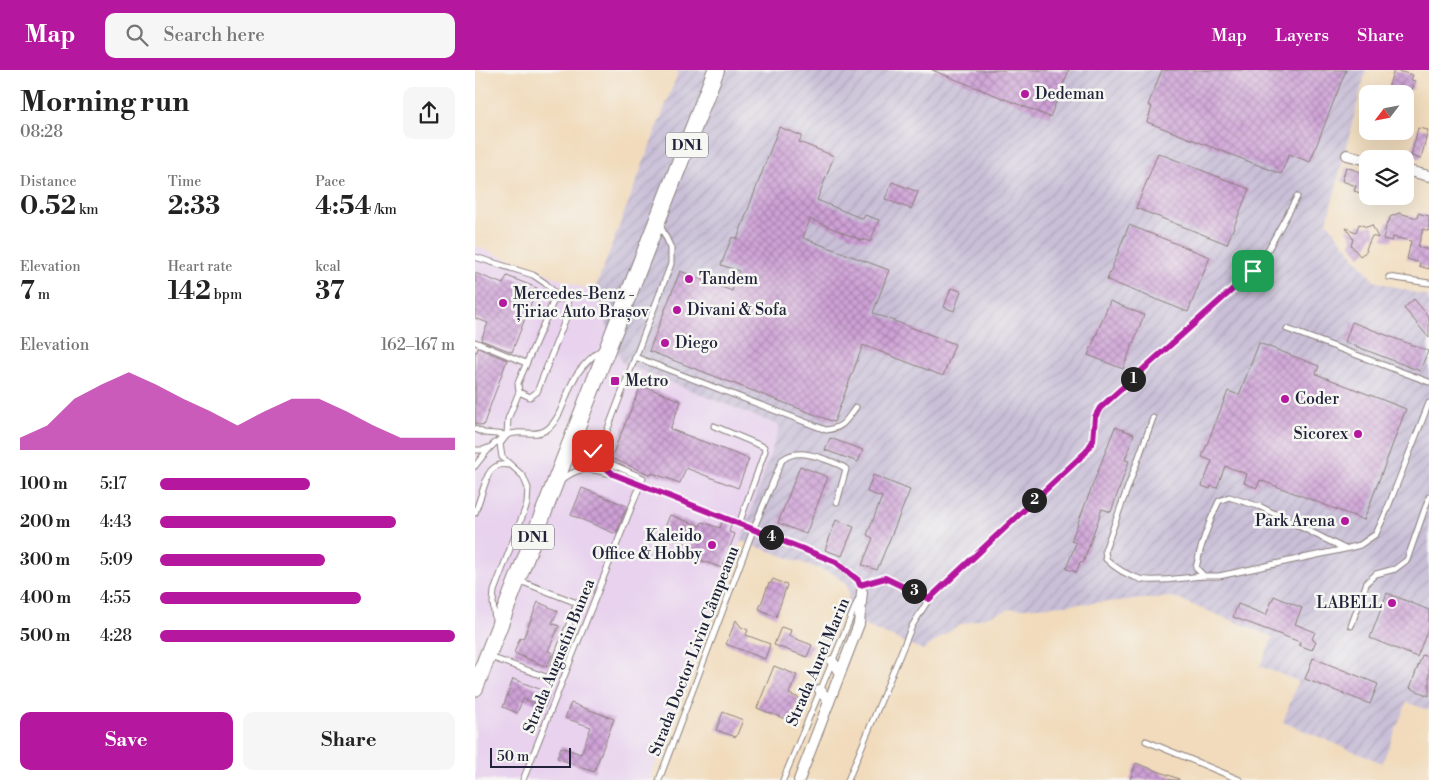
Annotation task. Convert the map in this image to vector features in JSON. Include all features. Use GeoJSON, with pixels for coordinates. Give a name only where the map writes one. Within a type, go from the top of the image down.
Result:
{"type":"FeatureCollection","features":[{"type":"Feature","properties":{"kind":"main road","name":"DN1"},"geometry":{"type":"LineString","coordinates":[[475,688],[716,70]]}},
{"type":"Feature","properties":{"kind":"street"},"geometry":{"type":"LineString","coordinates":[[1347,155],[1359,158]]}},
{"type":"Feature","properties":{"kind":"street"},"geometry":{"type":"LineString","coordinates":[[1414,172],[1429,176]]}},
{"type":"Feature","properties":{"kind":"street"},"geometry":{"type":"LineString","coordinates":[[799,780],[859,624],[861,588]]}},
{"type":"Feature","properties":{"kind":"street"},"geometry":{"type":"LineString","coordinates":[[832,661],[840,673]]}},
{"type":"Feature","properties":{"kind":"street"},"geometry":{"type":"LineString","coordinates":[[820,690],[829,702]]}},
{"type":"Feature","properties":{"kind":"lane"},"geometry":{"type":"LineString","coordinates":[[848,780],[912,626],[929,599],[1086,452],[1093,441],[1095,417],[1100,408],[1260,264],[1297,197]]}},
{"type":"Feature","properties":{"kind":"lane"},"geometry":{"type":"LineString","coordinates":[[640,484],[643,478],[609,463],[604,457],[602,444],[671,264],[671,248],[657,220]]}},
{"type":"Feature","properties":{"kind":"lane"},"geometry":{"type":"LineString","coordinates":[[475,257],[533,275],[545,282],[560,298],[567,301],[569,310],[537,392],[530,397],[519,392]]}},
{"type":"Feature","properties":{"kind":"lane"},"geometry":{"type":"LineString","coordinates":[[1389,277],[1429,283]]}},
{"type":"Feature","properties":{"kind":"lane"},"geometry":{"type":"LineString","coordinates":[[497,632],[493,603],[494,591],[527,504],[529,488],[523,476],[503,457],[500,444],[507,435],[508,419],[519,392],[518,383],[526,363],[553,302],[560,298]]}},
{"type":"Feature","properties":{"kind":"lane"},"geometry":{"type":"LineString","coordinates":[[1287,329],[1429,382]]}},
{"type":"Feature","properties":{"kind":"lane"},"geometry":{"type":"LineString","coordinates":[[475,342],[526,363]]}},
{"type":"Feature","properties":{"kind":"lane"},"geometry":{"type":"LineString","coordinates":[[475,429],[484,434],[507,435],[515,433],[531,434],[547,430],[559,414],[572,382],[580,370],[590,359],[609,344]]}},
{"type":"Feature","properties":{"kind":"lane"},"geometry":{"type":"LineString","coordinates":[[635,356],[826,430],[843,425],[856,407]]}},
{"type":"Feature","properties":{"kind":"lane"},"geometry":{"type":"LineString","coordinates":[[1153,418],[1105,550],[1105,559],[1115,567],[1140,579],[1151,580],[1219,576],[1359,545],[1375,534],[1386,512],[1429,403]]}},
{"type":"Feature","properties":{"kind":"lane","name":"Strada Aurel Marin"},"geometry":{"type":"LineString","coordinates":[[580,418],[587,442],[601,463],[613,474]]}},
{"type":"Feature","properties":{"kind":"lane"},"geometry":{"type":"LineString","coordinates":[[714,426],[764,447],[765,451],[739,524]]}},
{"type":"Feature","properties":{"kind":"lane"},"geometry":{"type":"LineString","coordinates":[[475,466],[491,447],[507,435]]}},
{"type":"Feature","properties":{"kind":"lane"},"geometry":{"type":"LineString","coordinates":[[475,450],[491,447]]}},
{"type":"Feature","properties":{"kind":"lane","name":"Strada Doctor Liviu Câmpeanu"},"geometry":{"type":"LineString","coordinates":[[659,780],[753,530],[782,460],[787,456],[805,454],[841,465],[846,470],[837,502]]}},
{"type":"Feature","properties":{"kind":"lane"},"geometry":{"type":"LineString","coordinates":[[475,513],[491,469],[502,463],[511,465]]}},
{"type":"Feature","properties":{"kind":"lane","name":"Strada Aurel Marin"},"geometry":{"type":"LineString","coordinates":[[550,494],[573,471],[583,468],[613,474],[836,562],[858,580],[861,588],[783,780]]}},
{"type":"Feature","properties":{"kind":"lane","name":"Strada Augustin Bunea"},"geometry":{"type":"LineString","coordinates":[[523,780],[640,484]]}},
{"type":"Feature","properties":{"kind":"lane"},"geometry":{"type":"LineString","coordinates":[[1351,626],[1367,582],[1377,574],[1395,569],[1407,560],[1429,496]]}},
{"type":"Feature","properties":{"kind":"lane"},"geometry":{"type":"LineString","coordinates":[[1204,576],[1197,568],[1200,546],[1219,501],[1229,498],[1261,507],[1345,548]]}},
{"type":"Feature","properties":{"kind":"lane"},"geometry":{"type":"LineString","coordinates":[[861,588],[885,578],[929,599]]}},
{"type":"Feature","properties":{"kind":"lane"},"geometry":{"type":"LineString","coordinates":[[488,656],[549,678],[577,603],[517,580]]}},
{"type":"Feature","properties":{"kind":"lane"},"geometry":{"type":"LineString","coordinates":[[1147,741],[1240,780]]}},
{"type":"Feature","properties":{"kind":"shaded area"},"geometry":{"type":"Polygon","coordinates":[[[679,70],[1366,70],[1362,85],[1359,85],[1359,97],[1327,222],[1374,281],[1429,297],[1429,711],[1407,702],[1382,763],[1283,722],[1298,681],[1260,666],[1273,637],[1173,597],[1011,609],[957,626],[923,650],[842,616],[849,596],[847,585],[834,574],[741,541],[780,426],[622,363],[594,292],[679,70]]]}},
{"type":"Feature","properties":{"kind":"shaded area"},"geometry":{"type":"Polygon","coordinates":[[[475,246],[594,292],[622,363],[780,426],[741,541],[681,688],[650,780],[475,780],[475,246]]]}},
{"type":"Feature","properties":{"kind":"building","name":"Dedeman"},"geometry":{"type":"Polygon","coordinates":[[[932,70],[1069,70],[1050,117],[932,70]]]}},
{"type":"Feature","properties":{"kind":"building"},"geometry":{"type":"Polygon","coordinates":[[[1162,70],[1346,70],[1310,162],[1289,154],[1281,174],[1147,122],[1152,107],[1148,105],[1162,70]]]}},
{"type":"Feature","properties":{"kind":"building"},"geometry":{"type":"Polygon","coordinates":[[[1394,70],[1413,75],[1411,80],[1415,81],[1414,85],[1389,85],[1394,70]]]}},
{"type":"Feature","properties":{"kind":"building"},"geometry":{"type":"Polygon","coordinates":[[[779,127],[802,136],[799,142],[834,156],[817,200],[863,219],[865,215],[879,220],[870,242],[864,239],[863,241],[810,219],[803,238],[889,270],[873,313],[955,344],[943,376],[863,345],[834,422],[649,351],[680,271],[732,291],[739,271],[721,265],[732,237],[737,239],[779,127]]]}},
{"type":"Feature","properties":{"kind":"building"},"geometry":{"type":"Polygon","coordinates":[[[1418,128],[1428,130],[1421,159],[1414,157],[1412,150],[1418,128]]]}},
{"type":"Feature","properties":{"kind":"building"},"geometry":{"type":"Polygon","coordinates":[[[1158,153],[1249,189],[1227,244],[1136,208],[1158,153]]]}},
{"type":"Feature","properties":{"kind":"building"},"geometry":{"type":"Polygon","coordinates":[[[1346,167],[1359,171],[1359,193],[1354,191],[1356,186],[1342,181],[1346,167]]]}},
{"type":"Feature","properties":{"kind":"building"},"geometry":{"type":"Polygon","coordinates":[[[892,182],[918,192],[911,209],[885,199],[892,182]]]}},
{"type":"Feature","properties":{"kind":"building"},"geometry":{"type":"Polygon","coordinates":[[[1399,213],[1417,218],[1418,213],[1429,216],[1429,231],[1423,229],[1418,247],[1429,250],[1429,269],[1419,266],[1420,263],[1407,259],[1411,241],[1393,237],[1392,241],[1383,239],[1390,217],[1399,213]]]}},
{"type":"Feature","properties":{"kind":"building"},"geometry":{"type":"Polygon","coordinates":[[[1359,224],[1367,227],[1372,225],[1378,238],[1372,236],[1366,249],[1367,251],[1360,256],[1351,245],[1353,239],[1346,228],[1356,232],[1359,224]]]}},
{"type":"Feature","properties":{"kind":"building"},"geometry":{"type":"Polygon","coordinates":[[[1129,225],[1210,257],[1188,312],[1107,280],[1129,225]]]}},
{"type":"Feature","properties":{"kind":"building","name":"Mercedes-Benz - Țiriac Auto Brașov"},"geometry":{"type":"Polygon","coordinates":[[[475,273],[503,284],[507,276],[537,288],[512,352],[481,340],[488,323],[475,318],[475,273]]]}},
{"type":"Feature","properties":{"kind":"building"},"geometry":{"type":"Polygon","coordinates":[[[951,288],[961,291],[954,311],[944,307],[951,288]]]}},
{"type":"Feature","properties":{"kind":"building"},"geometry":{"type":"Polygon","coordinates":[[[1414,299],[1429,317],[1429,338],[1404,308],[1414,299]]]}},
{"type":"Feature","properties":{"kind":"building"},"geometry":{"type":"Polygon","coordinates":[[[1110,301],[1144,315],[1123,369],[1088,355],[1110,301]]]}},
{"type":"Feature","properties":{"kind":"building"},"geometry":{"type":"Polygon","coordinates":[[[1352,322],[1428,351],[1420,371],[1345,342],[1352,322]]]}},
{"type":"Feature","properties":{"kind":"building"},"geometry":{"type":"Polygon","coordinates":[[[1259,343],[1319,366],[1316,374],[1406,409],[1364,520],[1260,480],[1257,488],[1244,483],[1247,474],[1225,466],[1217,488],[1211,486],[1210,489],[1202,486],[1212,461],[1202,457],[1228,391],[1239,395],[1259,343]]]}},
{"type":"Feature","properties":{"kind":"building"},"geometry":{"type":"Polygon","coordinates":[[[478,348],[507,360],[483,426],[475,424],[475,351],[477,352],[478,348]]]}},
{"type":"Feature","properties":{"kind":"building"},"geometry":{"type":"Polygon","coordinates":[[[641,385],[681,401],[670,429],[749,459],[738,488],[686,468],[680,483],[652,473],[651,475],[611,458],[641,385]]]}},
{"type":"Feature","properties":{"kind":"building"},"geometry":{"type":"Polygon","coordinates":[[[1115,427],[1134,434],[1125,460],[1129,461],[1111,512],[1102,509],[1083,563],[1080,562],[1077,572],[1066,569],[1076,543],[1071,541],[1115,427]]]}},
{"type":"Feature","properties":{"kind":"building"},"geometry":{"type":"Polygon","coordinates":[[[830,438],[863,450],[858,462],[825,450],[830,438]]]}},
{"type":"Feature","properties":{"kind":"building"},"geometry":{"type":"Polygon","coordinates":[[[800,466],[828,477],[806,534],[778,523],[800,466]]]}},
{"type":"Feature","properties":{"kind":"building"},"geometry":{"type":"Polygon","coordinates":[[[873,475],[910,490],[877,570],[862,565],[873,538],[867,535],[882,497],[867,492],[873,475]]]}},
{"type":"Feature","properties":{"kind":"building"},"geometry":{"type":"Polygon","coordinates":[[[582,488],[627,506],[616,534],[571,515],[582,488]]]}},
{"type":"Feature","properties":{"kind":"building","name":"Kaleido Office & Hobby"},"geometry":{"type":"Polygon","coordinates":[[[670,515],[700,526],[702,522],[720,528],[722,522],[731,525],[729,532],[735,534],[722,568],[689,556],[693,546],[662,534],[670,515]]]}},
{"type":"Feature","properties":{"kind":"building"},"geometry":{"type":"Polygon","coordinates":[[[836,520],[854,527],[842,556],[825,550],[836,520]]]}},
{"type":"Feature","properties":{"kind":"building"},"geometry":{"type":"Polygon","coordinates":[[[773,579],[787,585],[776,617],[759,609],[769,583],[773,579]]]}},
{"type":"Feature","properties":{"kind":"building"},"geometry":{"type":"Polygon","coordinates":[[[1387,593],[1429,610],[1429,626],[1417,657],[1370,638],[1387,593]]]}},
{"type":"Feature","properties":{"kind":"building"},"geometry":{"type":"Polygon","coordinates":[[[1274,596],[1302,608],[1295,624],[1315,632],[1312,639],[1316,641],[1312,650],[1299,645],[1300,642],[1233,617],[1238,604],[1266,615],[1274,596]]]}},
{"type":"Feature","properties":{"kind":"building"},"geometry":{"type":"Polygon","coordinates":[[[538,602],[558,611],[552,623],[559,626],[548,651],[553,653],[547,667],[514,653],[520,638],[523,639],[538,602]]]}},
{"type":"Feature","properties":{"kind":"building"},"geometry":{"type":"Polygon","coordinates":[[[736,620],[741,627],[748,630],[746,635],[770,644],[765,659],[726,644],[736,620]]]}},
{"type":"Feature","properties":{"kind":"building"},"geometry":{"type":"Polygon","coordinates":[[[781,627],[791,630],[789,636],[812,645],[807,657],[774,645],[781,627]]]}},
{"type":"Feature","properties":{"kind":"building"},"geometry":{"type":"Polygon","coordinates":[[[1422,655],[1429,657],[1429,696],[1410,688],[1422,655]]]}},
{"type":"Feature","properties":{"kind":"building"},"geometry":{"type":"Polygon","coordinates":[[[1313,658],[1378,684],[1370,704],[1305,679],[1313,658]]]}},
{"type":"Feature","properties":{"kind":"building"},"geometry":{"type":"Polygon","coordinates":[[[774,666],[797,675],[789,694],[799,698],[790,721],[757,708],[774,666]]]}},
{"type":"Feature","properties":{"kind":"building"},"geometry":{"type":"Polygon","coordinates":[[[513,679],[550,693],[545,707],[523,699],[517,713],[503,707],[513,679]]]}},
{"type":"Feature","properties":{"kind":"building"},"geometry":{"type":"Polygon","coordinates":[[[571,703],[614,719],[594,772],[557,758],[561,747],[581,754],[591,727],[565,718],[571,703]]]}},
{"type":"Feature","properties":{"kind":"building"},"geometry":{"type":"Polygon","coordinates":[[[723,712],[743,720],[736,737],[716,730],[723,712]]]}},
{"type":"Feature","properties":{"kind":"building"},"geometry":{"type":"Polygon","coordinates":[[[1136,763],[1179,779],[1179,780],[1130,780],[1136,763]]]}},
{"type":"Feature","properties":{"kind":"place","name":"Dedeman"},"geometry":{"type":"Point","coordinates":[1025,94]}},
{"type":"Feature","properties":{"kind":"place","name":"Tandem"},"geometry":{"type":"Point","coordinates":[689,279]}},
{"type":"Feature","properties":{"kind":"place","name":"Mercedes-Benz - Țiriac Auto Brașov"},"geometry":{"type":"Point","coordinates":[503,303]}},
{"type":"Feature","properties":{"kind":"place","name":"Divani & Sofa"},"geometry":{"type":"Point","coordinates":[677,310]}},
{"type":"Feature","properties":{"kind":"place","name":"Diego"},"geometry":{"type":"Point","coordinates":[665,343]}},
{"type":"Feature","properties":{"kind":"place","name":"Metro"},"geometry":{"type":"Point","coordinates":[615,381]}},
{"type":"Feature","properties":{"kind":"place","name":"Coder"},"geometry":{"type":"Point","coordinates":[1285,399]}},
{"type":"Feature","properties":{"kind":"place","name":"Sicorex"},"geometry":{"type":"Point","coordinates":[1358,434]}},
{"type":"Feature","properties":{"kind":"place","name":"Park Arena"},"geometry":{"type":"Point","coordinates":[1345,521]}},
{"type":"Feature","properties":{"kind":"place","name":"Kaleido Office & Hobby"},"geometry":{"type":"Point","coordinates":[712,545]}},
{"type":"Feature","properties":{"kind":"place","name":"LABELL"},"geometry":{"type":"Point","coordinates":[1392,603]}},
{"type":"Feature","properties":{"kind":"route"},"geometry":{"type":"LineString","coordinates":[[593,451],[601,463],[613,474],[836,562],[858,580],[860,585],[885,578],[929,599],[1086,452],[1093,441],[1095,417],[1100,408],[1253,271]]}}]}
